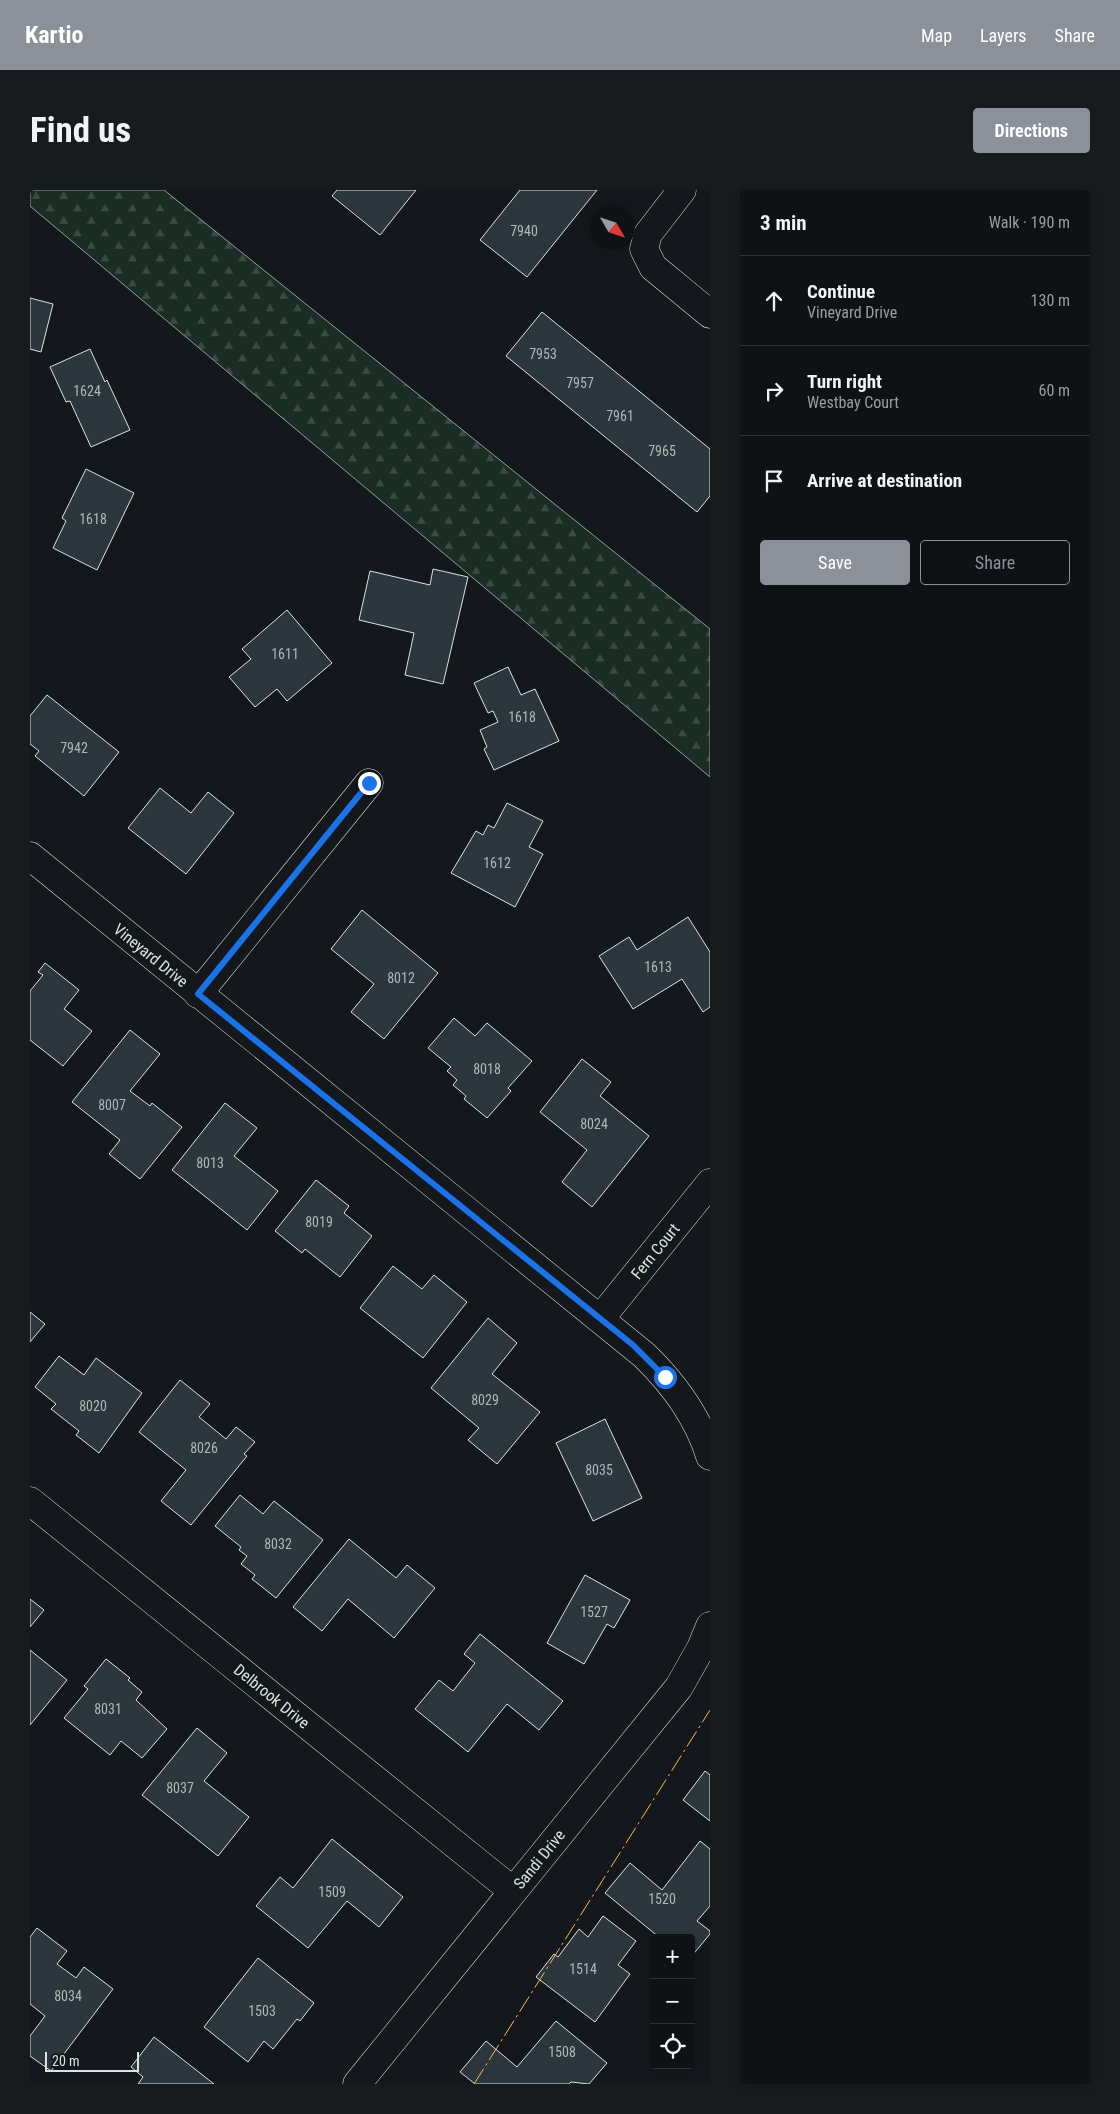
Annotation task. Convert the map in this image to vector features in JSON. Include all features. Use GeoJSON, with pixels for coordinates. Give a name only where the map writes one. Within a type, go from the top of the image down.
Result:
{"type":"FeatureCollection","features":[{"type":"Feature","properties":{"kind":"street"},"geometry":{"type":"LineString","coordinates":[[682,190],[648,234],[644,249],[654,268],[710,314]]}},
{"type":"Feature","properties":{"kind":"street"},"geometry":{"type":"LineString","coordinates":[[198,994],[369,783]]}},
{"type":"Feature","properties":{"kind":"street","name":"Vineyard Drive"},"geometry":{"type":"LineString","coordinates":[[30,856],[644,1354],[684,1402],[699,1428],[710,1456]]}},
{"type":"Feature","properties":{"kind":"street","name":"Fern Court"},"geometry":{"type":"LineString","coordinates":[[600,1319],[710,1183]]}},
{"type":"Feature","properties":{"kind":"street","name":"Delbrook Drive"},"geometry":{"type":"LineString","coordinates":[[30,1501],[513,1891]]}},
{"type":"Feature","properties":{"kind":"street","name":"Sandi Drive"},"geometry":{"type":"LineString","coordinates":[[357,2084],[679,1686],[701,1648],[710,1626]]}},
{"type":"Feature","properties":{"kind":"green space"},"geometry":{"type":"Polygon","coordinates":[[[30,190],[164,190],[710,629],[710,777],[30,206],[30,190]]]}},
{"type":"Feature","properties":{"kind":"building"},"geometry":{"type":"Polygon","coordinates":[[[337,190],[416,190],[380,235],[332,196],[337,190]]]}},
{"type":"Feature","properties":{"kind":"building"},"geometry":{"type":"Polygon","coordinates":[[[520,190],[597,190],[527,277],[480,240],[520,190]]]}},
{"type":"Feature","properties":{"kind":"building"},"geometry":{"type":"Polygon","coordinates":[[[30,298],[53,304],[41,352],[30,349],[30,298]]]}},
{"type":"Feature","properties":{"kind":"building"},"geometry":{"type":"Polygon","coordinates":[[[542,312],[710,449],[710,496],[697,512],[506,356],[542,312]]]}},
{"type":"Feature","properties":{"kind":"building"},"geometry":{"type":"Polygon","coordinates":[[[90,349],[105,382],[107,380],[130,430],[91,447],[70,401],[66,402],[50,367],[90,349]]]}},
{"type":"Feature","properties":{"kind":"building"},"geometry":{"type":"Polygon","coordinates":[[[86,469],[134,493],[97,570],[53,548],[66,521],[62,518],[86,469]]]}},
{"type":"Feature","properties":{"kind":"building"},"geometry":{"type":"Polygon","coordinates":[[[433,569],[468,577],[443,684],[405,675],[414,633],[359,620],[370,571],[430,585],[433,569]]]}},
{"type":"Feature","properties":{"kind":"building"},"geometry":{"type":"Polygon","coordinates":[[[287,610],[332,663],[287,701],[277,689],[255,707],[229,677],[251,659],[242,649],[287,610]]]}},
{"type":"Feature","properties":{"kind":"building"},"geometry":{"type":"Polygon","coordinates":[[[508,667],[521,695],[535,689],[559,741],[494,770],[484,749],[487,747],[480,730],[498,722],[493,711],[488,713],[474,683],[508,667]]]}},
{"type":"Feature","properties":{"kind":"building"},"geometry":{"type":"Polygon","coordinates":[[[47,695],[119,752],[84,796],[35,756],[39,751],[30,744],[30,716],[47,695]]]}},
{"type":"Feature","properties":{"kind":"building"},"geometry":{"type":"Polygon","coordinates":[[[160,788],[191,813],[208,792],[234,813],[186,874],[128,828],[160,788]]]}},
{"type":"Feature","properties":{"kind":"building"},"geometry":{"type":"Polygon","coordinates":[[[507,803],[543,821],[529,847],[543,854],[515,907],[451,873],[476,831],[483,835],[488,825],[494,828],[507,803]]]}},
{"type":"Feature","properties":{"kind":"building"},"geometry":{"type":"Polygon","coordinates":[[[362,910],[438,973],[384,1039],[351,1012],[374,984],[331,949],[362,910]]]}},
{"type":"Feature","properties":{"kind":"building"},"geometry":{"type":"Polygon","coordinates":[[[688,917],[710,952],[710,1007],[703,1012],[682,979],[633,1009],[599,956],[629,937],[637,950],[688,917]]]}},
{"type":"Feature","properties":{"kind":"building"},"geometry":{"type":"Polygon","coordinates":[[[45,963],[79,990],[64,1009],[92,1031],[63,1066],[30,1040],[30,991],[43,975],[38,972],[45,963]]]}},
{"type":"Feature","properties":{"kind":"building"},"geometry":{"type":"Polygon","coordinates":[[[454,1018],[475,1036],[487,1023],[532,1061],[508,1088],[511,1091],[487,1118],[464,1099],[466,1096],[453,1085],[457,1080],[447,1071],[451,1067],[428,1048],[454,1018]]]}},
{"type":"Feature","properties":{"kind":"building"},"geometry":{"type":"Polygon","coordinates":[[[130,1030],[160,1054],[130,1091],[150,1106],[152,1103],[182,1127],[140,1179],[109,1154],[120,1140],[72,1102],[130,1030]]]}},
{"type":"Feature","properties":{"kind":"building"},"geometry":{"type":"Polygon","coordinates":[[[582,1059],[611,1082],[600,1096],[649,1136],[592,1207],[562,1182],[587,1150],[540,1112],[582,1059]]]}},
{"type":"Feature","properties":{"kind":"building"},"geometry":{"type":"Polygon","coordinates":[[[225,1103],[257,1128],[234,1156],[278,1191],[247,1230],[172,1170],[225,1103]]]}},
{"type":"Feature","properties":{"kind":"building"},"geometry":{"type":"Polygon","coordinates":[[[316,1180],[349,1206],[344,1213],[372,1236],[340,1277],[305,1249],[302,1253],[275,1231],[316,1180]]]}},
{"type":"Feature","properties":{"kind":"building"},"geometry":{"type":"Polygon","coordinates":[[[393,1266],[422,1289],[434,1275],[467,1302],[423,1358],[360,1308],[393,1266]]]}},
{"type":"Feature","properties":{"kind":"building"},"geometry":{"type":"Polygon","coordinates":[[[30,1312],[45,1324],[30,1342],[30,1312]]]}},
{"type":"Feature","properties":{"kind":"building"},"geometry":{"type":"Polygon","coordinates":[[[488,1318],[517,1343],[492,1374],[540,1412],[497,1464],[468,1440],[479,1428],[431,1388],[488,1318]]]}},
{"type":"Feature","properties":{"kind":"building"},"geometry":{"type":"Polygon","coordinates":[[[59,1356],[84,1375],[96,1358],[142,1393],[99,1453],[76,1435],[79,1431],[51,1409],[56,1404],[35,1387],[59,1356]]]}},
{"type":"Feature","properties":{"kind":"building"},"geometry":{"type":"Polygon","coordinates":[[[180,1380],[210,1404],[199,1417],[226,1439],[236,1427],[255,1442],[244,1454],[247,1456],[191,1525],[161,1501],[186,1470],[139,1432],[180,1380]]]}},
{"type":"Feature","properties":{"kind":"building"},"geometry":{"type":"Polygon","coordinates":[[[605,1419],[642,1498],[593,1521],[556,1443],[605,1419]]]}},
{"type":"Feature","properties":{"kind":"building"},"geometry":{"type":"Polygon","coordinates":[[[240,1495],[263,1514],[274,1501],[323,1540],[276,1598],[252,1579],[255,1575],[241,1564],[247,1556],[239,1550],[241,1547],[215,1526],[240,1495]]]}},
{"type":"Feature","properties":{"kind":"building"},"geometry":{"type":"Polygon","coordinates":[[[349,1539],[396,1578],[407,1565],[435,1588],[394,1638],[348,1599],[322,1631],[293,1607],[349,1539]]]}},
{"type":"Feature","properties":{"kind":"building"},"geometry":{"type":"Polygon","coordinates":[[[585,1575],[630,1600],[614,1628],[607,1624],[584,1664],[547,1643],[585,1575]]]}},
{"type":"Feature","properties":{"kind":"building"},"geometry":{"type":"Polygon","coordinates":[[[30,1599],[44,1610],[30,1627],[30,1599]]]}},
{"type":"Feature","properties":{"kind":"building"},"geometry":{"type":"Polygon","coordinates":[[[480,1634],[563,1701],[539,1730],[507,1704],[468,1752],[415,1709],[439,1680],[453,1691],[475,1663],[464,1654],[480,1634]]]}},
{"type":"Feature","properties":{"kind":"building"},"geometry":{"type":"Polygon","coordinates":[[[30,1650],[67,1680],[30,1725],[30,1650]]]}},
{"type":"Feature","properties":{"kind":"building"},"geometry":{"type":"Polygon","coordinates":[[[106,1659],[130,1678],[128,1680],[142,1692],[136,1700],[167,1729],[142,1758],[121,1741],[110,1755],[64,1718],[88,1689],[84,1686],[106,1659]]]}},
{"type":"Feature","properties":{"kind":"building"},"geometry":{"type":"Polygon","coordinates":[[[197,1728],[227,1753],[204,1781],[249,1817],[218,1856],[142,1795],[197,1728]]]}},
{"type":"Feature","properties":{"kind":"building"},"geometry":{"type":"Polygon","coordinates":[[[705,1771],[710,1775],[710,1821],[683,1800],[705,1771]]]}},
{"type":"Feature","properties":{"kind":"building"},"geometry":{"type":"Polygon","coordinates":[[[332,1839],[403,1897],[379,1927],[347,1901],[308,1948],[256,1906],[280,1877],[293,1888],[332,1839]]]}},
{"type":"Feature","properties":{"kind":"building"},"geometry":{"type":"Polygon","coordinates":[[[700,1841],[710,1849],[710,1906],[697,1921],[710,1931],[710,1934],[695,1952],[695,1934],[655,1934],[605,1893],[630,1863],[662,1890],[700,1841]]]}},
{"type":"Feature","properties":{"kind":"building"},"geometry":{"type":"Polygon","coordinates":[[[603,1916],[636,1941],[618,1965],[630,1974],[595,2022],[536,1977],[554,1954],[558,1957],[579,1929],[588,1937],[603,1916]]]}},
{"type":"Feature","properties":{"kind":"building"},"geometry":{"type":"Polygon","coordinates":[[[37,1928],[67,1951],[57,1964],[76,1978],[84,1967],[113,1989],[51,2071],[30,2056],[30,2036],[45,2016],[30,2004],[30,1937],[37,1928]]]}},
{"type":"Feature","properties":{"kind":"building"},"geometry":{"type":"Polygon","coordinates":[[[258,1958],[314,2003],[300,2021],[297,2019],[273,2049],[264,2041],[248,2062],[204,2027],[258,1958]]]}},
{"type":"Feature","properties":{"kind":"building"},"geometry":{"type":"Polygon","coordinates":[[[556,2021],[607,2063],[589,2084],[571,2082],[569,2084],[475,2084],[460,2072],[486,2041],[517,2067],[556,2021]]]}},
{"type":"Feature","properties":{"kind":"building"},"geometry":{"type":"Polygon","coordinates":[[[154,2037],[214,2084],[138,2084],[143,2077],[131,2067],[154,2037]]]}},
{"type":"Feature","properties":{"kind":"power"},"geometry":{"type":"LineString","coordinates":[[474,2084],[710,1710]]}},
{"type":"Feature","properties":{"kind":"route"},"geometry":{"type":"LineString","coordinates":[[369,783],[198,994],[644,1354],[665,1377]]}}]}
